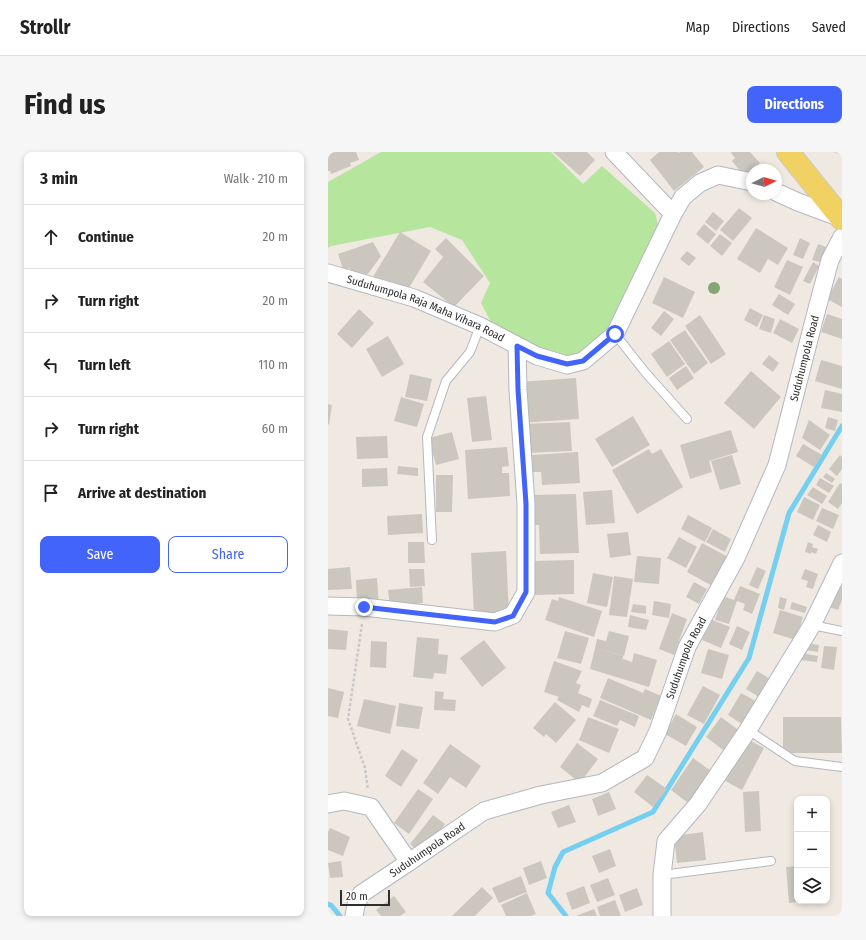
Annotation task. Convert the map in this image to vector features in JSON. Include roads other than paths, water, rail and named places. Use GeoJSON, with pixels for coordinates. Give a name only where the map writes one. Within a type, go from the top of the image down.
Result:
{"type":"FeatureCollection","features":[{"type":"Feature","properties":{"kind":"main road"},"geometry":{"type":"LineString","coordinates":[[788,152],[842,225]]}},
{"type":"Feature","properties":{"kind":"street"},"geometry":{"type":"LineString","coordinates":[[614,152],[673,214]]}},
{"type":"Feature","properties":{"kind":"street","name":"Suduhumpola Raja Maha Vihara Road"},"geometry":{"type":"LineString","coordinates":[[328,273],[414,298],[480,326],[537,356],[567,364],[583,361],[615,334],[673,214],[683,197],[700,183],[718,175],[746,181]]}},
{"type":"Feature","properties":{"kind":"street"},"geometry":{"type":"LineString","coordinates":[[782,195],[842,225]]}},
{"type":"Feature","properties":{"kind":"street","name":"Suduhumpola Road"},"geometry":{"type":"LineString","coordinates":[[354,916],[356,905],[361,894],[484,811],[541,794],[602,783],[645,758],[658,731],[687,647],[736,558],[777,465],[830,260],[842,225]]}},
{"type":"Feature","properties":{"kind":"street"},"geometry":{"type":"LineString","coordinates":[[328,606],[364,607],[495,622],[513,616],[526,592],[526,504],[518,390],[517,346]]}},
{"type":"Feature","properties":{"kind":"street"},"geometry":{"type":"LineString","coordinates":[[662,916],[662,875],[666,841],[698,804],[748,730],[812,625],[842,563]]}},
{"type":"Feature","properties":{"kind":"street"},"geometry":{"type":"LineString","coordinates":[[328,804],[344,801],[371,807],[409,862]]}},
{"type":"Feature","properties":{"kind":"lane"},"geometry":{"type":"LineString","coordinates":[[432,540],[427,437],[446,381],[470,352],[480,326]]}},
{"type":"Feature","properties":{"kind":"lane"},"geometry":{"type":"LineString","coordinates":[[615,334],[645,372],[687,419]]}},
{"type":"Feature","properties":{"kind":"lane"},"geometry":{"type":"LineString","coordinates":[[812,625],[842,631]]}},
{"type":"Feature","properties":{"kind":"lane"},"geometry":{"type":"LineString","coordinates":[[748,730],[794,761],[842,767]]}},
{"type":"Feature","properties":{"kind":"lane"},"geometry":{"type":"LineString","coordinates":[[662,875],[771,862]]}},
{"type":"Feature","properties":{"kind":"waterway"},"geometry":{"type":"LineString","coordinates":[[566,916],[548,893],[555,867],[563,852],[653,812],[749,658],[789,513],[842,426]]}},
{"type":"Feature","properties":{"kind":"waterway"},"geometry":{"type":"LineString","coordinates":[[328,904],[331,905],[340,916]]}}]}
